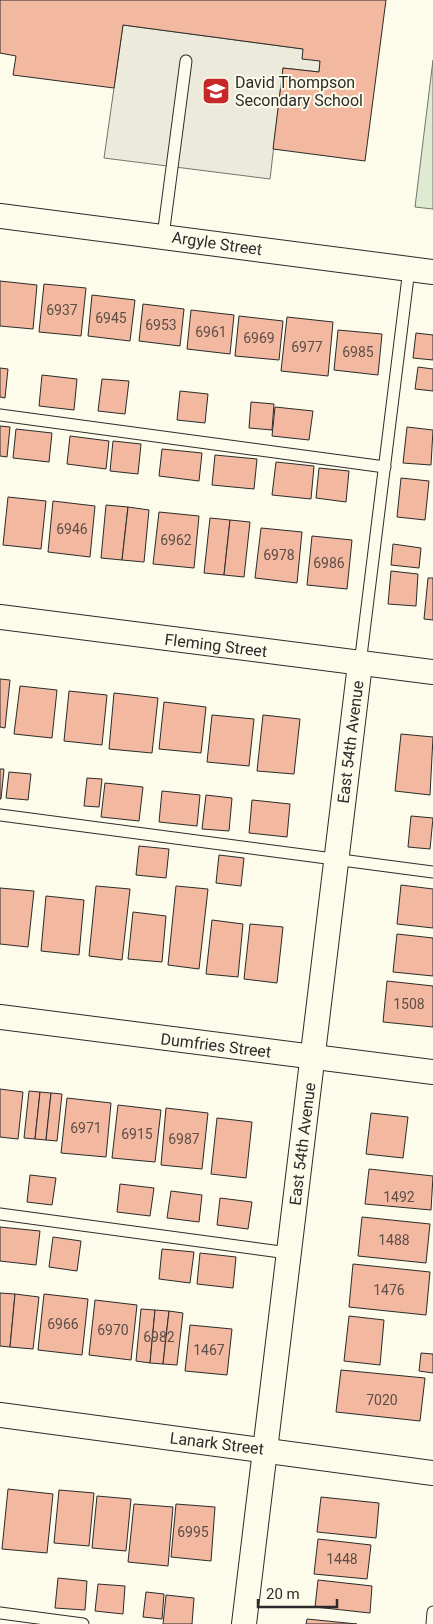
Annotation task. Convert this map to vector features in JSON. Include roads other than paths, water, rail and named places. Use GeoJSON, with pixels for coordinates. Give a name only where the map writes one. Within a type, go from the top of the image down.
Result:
{"type":"FeatureCollection","features":[{"type":"Feature","properties":{"kind":"street","name":"Argyle Street"},"geometry":{"type":"LineString","coordinates":[[0,216],[433,272]]}},
{"type":"Feature","properties":{"kind":"street","name":"Fleming Street"},"geometry":{"type":"LineString","coordinates":[[0,616],[433,672]]}},
{"type":"Feature","properties":{"kind":"street","name":"East 54th Avenue"},"geometry":{"type":"LineString","coordinates":[[244,1624],[360,664]]}},
{"type":"Feature","properties":{"kind":"street","name":"Dumfries Street"},"geometry":{"type":"LineString","coordinates":[[0,1017],[433,1072]]}},
{"type":"Feature","properties":{"kind":"street","name":"Lanark Street"},"geometry":{"type":"LineString","coordinates":[[0,1415],[433,1473]]}},
{"type":"Feature","properties":{"kind":"lane"},"geometry":{"type":"LineString","coordinates":[[162,236],[186,60]]}},
{"type":"Feature","properties":{"kind":"lane"},"geometry":{"type":"LineString","coordinates":[[360,664],[409,269]]}},
{"type":"Feature","properties":{"kind":"lane"},"geometry":{"type":"LineString","coordinates":[[0,414],[385,467]]}},
{"type":"Feature","properties":{"kind":"lane"},"geometry":{"type":"LineString","coordinates":[[0,815],[336,861],[433,872]]}},
{"type":"Feature","properties":{"kind":"lane"},"geometry":{"type":"LineString","coordinates":[[0,1214],[288,1253]]}},
{"type":"Feature","properties":{"kind":"lane"},"geometry":{"type":"LineString","coordinates":[[432,1624],[433,1612]]}},
{"type":"Feature","properties":{"kind":"lane"},"geometry":{"type":"LineString","coordinates":[[0,1613],[83,1624]]}},
{"type":"Feature","properties":{"kind":"place","name":"David Thompson Secondary School"},"geometry":{"type":"Point","coordinates":[216,91]}}]}
